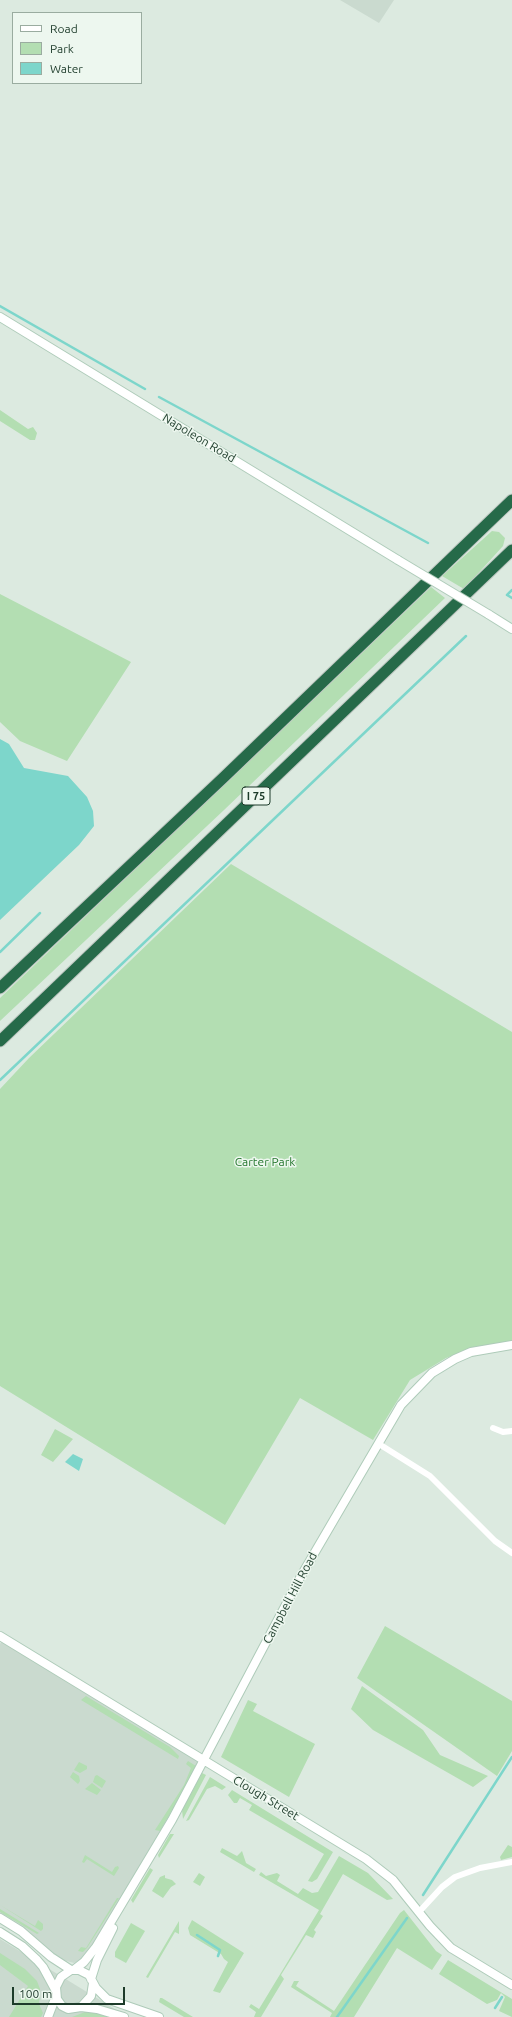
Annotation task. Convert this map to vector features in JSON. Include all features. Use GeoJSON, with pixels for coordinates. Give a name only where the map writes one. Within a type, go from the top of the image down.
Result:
{"type":"FeatureCollection","features":[{"type":"Feature","properties":{"kind":"highway"},"geometry":{"type":"LineString","coordinates":[[0,988],[223,778],[512,500]]}},
{"type":"Feature","properties":{"kind":"highway","name":"I 75"},"geometry":{"type":"LineString","coordinates":[[0,1041],[512,550]]}},
{"type":"Feature","properties":{"kind":"main road","name":"Napoleon Road"},"geometry":{"type":"LineString","coordinates":[[0,317],[512,629]]}},
{"type":"Feature","properties":{"kind":"main road","name":"Campbell Hill Road"},"geometry":{"type":"LineString","coordinates":[[73,1970],[92,1954],[117,1911],[121,1908],[172,1820],[301,1576],[401,1405],[432,1373],[455,1359],[470,1352],[512,1345]]}},
{"type":"Feature","properties":{"kind":"main road","name":"Clough Street"},"geometry":{"type":"LineString","coordinates":[[0,1636],[370,1862],[393,1880],[451,1948],[512,1985]]}},
{"type":"Feature","properties":{"kind":"main road","name":"Campbell Hill Road"},"geometry":{"type":"LineString","coordinates":[[92,1981],[97,1960],[121,1913],[121,1908]]}},
{"type":"Feature","properties":{"kind":"main road"},"geometry":{"type":"LineString","coordinates":[[0,1918],[21,1931],[51,1958],[73,1970],[85,1972],[100,1992],[111,2001],[138,2008],[159,2017]]}},
{"type":"Feature","properties":{"kind":"main road"},"geometry":{"type":"LineString","coordinates":[[0,1932],[22,1946],[43,1967],[62,2006],[97,2009],[124,2017]]}},
{"type":"Feature","properties":{"kind":"main road"},"geometry":{"type":"LineString","coordinates":[[48,2017],[61,1977],[73,1970]]}},
{"type":"Feature","properties":{"kind":"main road"},"geometry":{"type":"LineString","coordinates":[[65,2017],[91,1996],[92,1981]]}},
{"type":"Feature","properties":{"kind":"street"},"geometry":{"type":"LineString","coordinates":[[493,1428],[503,1432],[512,1431]]}},
{"type":"Feature","properties":{"kind":"street"},"geometry":{"type":"LineString","coordinates":[[379,1444],[430,1476],[495,1541],[512,1553]]}},
{"type":"Feature","properties":{"kind":"street"},"geometry":{"type":"LineString","coordinates":[[419,1912],[442,1887],[455,1877],[480,1868],[512,1862]]}},
{"type":"Feature","properties":{"kind":"shaded area"},"geometry":{"type":"Polygon","coordinates":[[[340,0],[394,0],[379,23],[340,0]]]}},
{"type":"Feature","properties":{"kind":"shaded area"},"geometry":{"type":"Polygon","coordinates":[[[4,1638],[204,1760],[88,1953],[74,1963],[59,1959],[0,1917],[0,1644],[4,1638]]]}},
{"type":"Feature","properties":{"kind":"shaded area"},"geometry":{"type":"Polygon","coordinates":[[[0,1939],[128,2017],[0,2017],[0,1939]]]}},
{"type":"Feature","properties":{"kind":"green space"},"geometry":{"type":"Polygon","coordinates":[[[0,410],[28,429],[33,427],[37,433],[35,440],[30,440],[0,421],[0,410]]]}},
{"type":"Feature","properties":{"kind":"green space"},"geometry":{"type":"Polygon","coordinates":[[[492,531],[499,532],[505,538],[503,546],[464,589],[442,576],[492,531]]]}},
{"type":"Feature","properties":{"kind":"green space"},"geometry":{"type":"Polygon","coordinates":[[[431,587],[445,598],[224,810],[0,1021],[0,998],[431,587]]]}},
{"type":"Feature","properties":{"kind":"green space"},"geometry":{"type":"Polygon","coordinates":[[[0,594],[131,662],[67,761],[20,741],[0,722],[0,594]]]}},
{"type":"Feature","properties":{"kind":"green space","name":"Carter Park"},"geometry":{"type":"Polygon","coordinates":[[[231,864],[512,1032],[512,1341],[474,1347],[446,1358],[410,1380],[373,1440],[300,1398],[225,1525],[0,1386],[0,1089],[29,1058],[231,864]]]}},
{"type":"Feature","properties":{"kind":"green space"},"geometry":{"type":"Polygon","coordinates":[[[55,1429],[73,1439],[53,1462],[41,1455],[55,1429]]]}},
{"type":"Feature","properties":{"kind":"green space"},"geometry":{"type":"Polygon","coordinates":[[[385,1626],[512,1701],[512,1751],[497,1776],[357,1678],[385,1626]]]}},
{"type":"Feature","properties":{"kind":"green space"},"geometry":{"type":"Polygon","coordinates":[[[362,1686],[423,1730],[440,1755],[488,1776],[473,1787],[373,1730],[351,1709],[362,1686]]]}},
{"type":"Feature","properties":{"kind":"green space"},"geometry":{"type":"Polygon","coordinates":[[[86,1696],[170,1747],[179,1756],[178,1759],[81,1700],[86,1696]]]}},
{"type":"Feature","properties":{"kind":"green space"},"geometry":{"type":"Polygon","coordinates":[[[248,1700],[257,1704],[253,1711],[315,1744],[289,1797],[221,1757],[248,1700]]]}},
{"type":"Feature","properties":{"kind":"green space"},"geometry":{"type":"Polygon","coordinates":[[[188,1761],[196,1766],[190,1779],[160,1831],[155,1830],[184,1785],[191,1768],[186,1764],[188,1761]]]}},
{"type":"Feature","properties":{"kind":"green space"},"geometry":{"type":"Polygon","coordinates":[[[79,1762],[87,1766],[87,1769],[80,1773],[74,1770],[79,1762]]]}},
{"type":"Feature","properties":{"kind":"green space"},"geometry":{"type":"Polygon","coordinates":[[[73,1772],[79,1776],[80,1781],[78,1784],[70,1777],[73,1772]]]}},
{"type":"Feature","properties":{"kind":"green space"},"geometry":{"type":"Polygon","coordinates":[[[202,1773],[206,1775],[183,1819],[182,1810],[202,1773]]]}},
{"type":"Feature","properties":{"kind":"green space"},"geometry":{"type":"Polygon","coordinates":[[[97,1775],[106,1781],[102,1788],[93,1782],[95,1776],[97,1775]]]}},
{"type":"Feature","properties":{"kind":"green space"},"geometry":{"type":"Polygon","coordinates":[[[210,1777],[226,1787],[222,1790],[215,1786],[207,1789],[189,1820],[186,1821],[210,1777]]]}},
{"type":"Feature","properties":{"kind":"green space"},"geometry":{"type":"Polygon","coordinates":[[[92,1783],[101,1790],[97,1795],[85,1789],[92,1783]]]}},
{"type":"Feature","properties":{"kind":"green space"},"geometry":{"type":"Polygon","coordinates":[[[232,1790],[333,1852],[317,1879],[312,1882],[308,1881],[324,1854],[249,1810],[252,1805],[240,1798],[237,1803],[234,1803],[228,1795],[232,1790]]]}},
{"type":"Feature","properties":{"kind":"green space"},"geometry":{"type":"Polygon","coordinates":[[[170,1834],[174,1834],[159,1858],[158,1855],[170,1834]]]}},
{"type":"Feature","properties":{"kind":"green space"},"geometry":{"type":"Polygon","coordinates":[[[508,1845],[512,1847],[512,1857],[501,1860],[500,1857],[508,1845]]]}},
{"type":"Feature","properties":{"kind":"green space"},"geometry":{"type":"Polygon","coordinates":[[[222,1848],[237,1856],[242,1851],[246,1863],[256,1869],[254,1872],[220,1852],[222,1848]]]}},
{"type":"Feature","properties":{"kind":"green space"},"geometry":{"type":"Polygon","coordinates":[[[85,1855],[112,1872],[115,1867],[118,1866],[119,1868],[114,1876],[87,1859],[84,1863],[82,1862],[85,1855]]]}},
{"type":"Feature","properties":{"kind":"green space"},"geometry":{"type":"Polygon","coordinates":[[[339,1856],[368,1873],[393,1899],[387,1900],[343,1874],[320,1914],[323,1916],[314,1930],[316,1932],[313,1938],[306,1935],[281,1975],[284,1979],[261,2017],[254,2017],[256,2012],[249,2007],[251,2004],[259,2009],[319,1910],[259,1875],[261,1872],[266,1876],[277,1873],[280,1875],[277,1881],[298,1894],[303,1888],[312,1893],[318,1892],[339,1856]]]}},
{"type":"Feature","properties":{"kind":"green space"},"geometry":{"type":"Polygon","coordinates":[[[150,1868],[153,1870],[133,1903],[131,1900],[150,1868]]]}},
{"type":"Feature","properties":{"kind":"green space"},"geometry":{"type":"Polygon","coordinates":[[[199,1873],[205,1877],[200,1886],[193,1882],[199,1873]]]}},
{"type":"Feature","properties":{"kind":"green space"},"geometry":{"type":"Polygon","coordinates":[[[165,1875],[165,1878],[172,1880],[176,1884],[171,1887],[163,1898],[152,1891],[160,1877],[165,1875]]]}},
{"type":"Feature","properties":{"kind":"green space"},"geometry":{"type":"Polygon","coordinates":[[[117,1898],[119,1898],[87,1948],[83,1952],[78,1951],[81,1947],[86,1948],[117,1898]]]}},
{"type":"Feature","properties":{"kind":"green space"},"geometry":{"type":"Polygon","coordinates":[[[0,1905],[35,1926],[38,1920],[43,1924],[43,1929],[41,1931],[0,1905]]]}},
{"type":"Feature","properties":{"kind":"green space"},"geometry":{"type":"Polygon","coordinates":[[[0,1909],[39,1933],[37,1934],[0,1912],[0,1909]]]}},
{"type":"Feature","properties":{"kind":"green space"},"geometry":{"type":"Polygon","coordinates":[[[404,1910],[436,1951],[442,1955],[432,1970],[397,1948],[354,2017],[330,2017],[332,2013],[291,1987],[294,1981],[299,1981],[296,1986],[334,2011],[400,1913],[404,1910]]]}},
{"type":"Feature","properties":{"kind":"green space"},"geometry":{"type":"Polygon","coordinates":[[[192,1920],[244,1953],[220,1993],[213,1991],[228,1962],[221,1954],[190,1935],[188,1928],[192,1920]]]}},
{"type":"Feature","properties":{"kind":"green space"},"geometry":{"type":"Polygon","coordinates":[[[179,1921],[179,1934],[175,1932],[148,1978],[146,1977],[179,1921]]]}},
{"type":"Feature","properties":{"kind":"green space"},"geometry":{"type":"Polygon","coordinates":[[[131,1923],[145,1931],[126,1963],[115,1957],[115,1952],[131,1923]]]}},
{"type":"Feature","properties":{"kind":"green space"},"geometry":{"type":"Polygon","coordinates":[[[0,1953],[25,1969],[37,1981],[40,1989],[39,2004],[43,2013],[41,2017],[9,2017],[28,1986],[0,1965],[0,1953]]]}},
{"type":"Feature","properties":{"kind":"green space"},"geometry":{"type":"Polygon","coordinates":[[[448,1960],[512,1999],[512,2017],[499,2011],[505,1997],[501,1993],[497,2000],[487,2004],[439,1974],[448,1960]]]}},
{"type":"Feature","properties":{"kind":"green space"},"geometry":{"type":"Polygon","coordinates":[[[160,1998],[193,2017],[184,2017],[159,2002],[160,1998]]]}},
{"type":"Feature","properties":{"kind":"green space"},"geometry":{"type":"Polygon","coordinates":[[[85,2012],[94,2013],[111,2017],[72,2017],[85,2012]]]}},
{"type":"Feature","properties":{"kind":"water"},"geometry":{"type":"Polygon","coordinates":[[[0,739],[9,744],[24,768],[68,776],[87,797],[93,811],[94,826],[79,845],[0,920],[0,739]]]}},
{"type":"Feature","properties":{"kind":"water"},"geometry":{"type":"Polygon","coordinates":[[[73,1454],[83,1459],[79,1471],[65,1462],[73,1454]]]}},
{"type":"Feature","properties":{"kind":"waterway"},"geometry":{"type":"LineString","coordinates":[[0,306],[145,389]]}},
{"type":"Feature","properties":{"kind":"waterway"},"geometry":{"type":"LineString","coordinates":[[159,397],[428,543]]}},
{"type":"Feature","properties":{"kind":"waterway"},"geometry":{"type":"LineString","coordinates":[[512,590],[507,595],[512,598]]}},
{"type":"Feature","properties":{"kind":"waterway"},"geometry":{"type":"LineString","coordinates":[[0,1080],[466,636]]}},
{"type":"Feature","properties":{"kind":"waterway"},"geometry":{"type":"LineString","coordinates":[[0,952],[40,913]]}},
{"type":"Feature","properties":{"kind":"waterway"},"geometry":{"type":"LineString","coordinates":[[423,1895],[512,1757]]}},
{"type":"Feature","properties":{"kind":"waterway"},"geometry":{"type":"LineString","coordinates":[[337,2017],[407,1918]]}},
{"type":"Feature","properties":{"kind":"waterway"},"geometry":{"type":"LineString","coordinates":[[197,1935],[220,1950],[218,1956]]}},
{"type":"Feature","properties":{"kind":"waterway"},"geometry":{"type":"LineString","coordinates":[[495,2008],[502,1997]]}}]}
